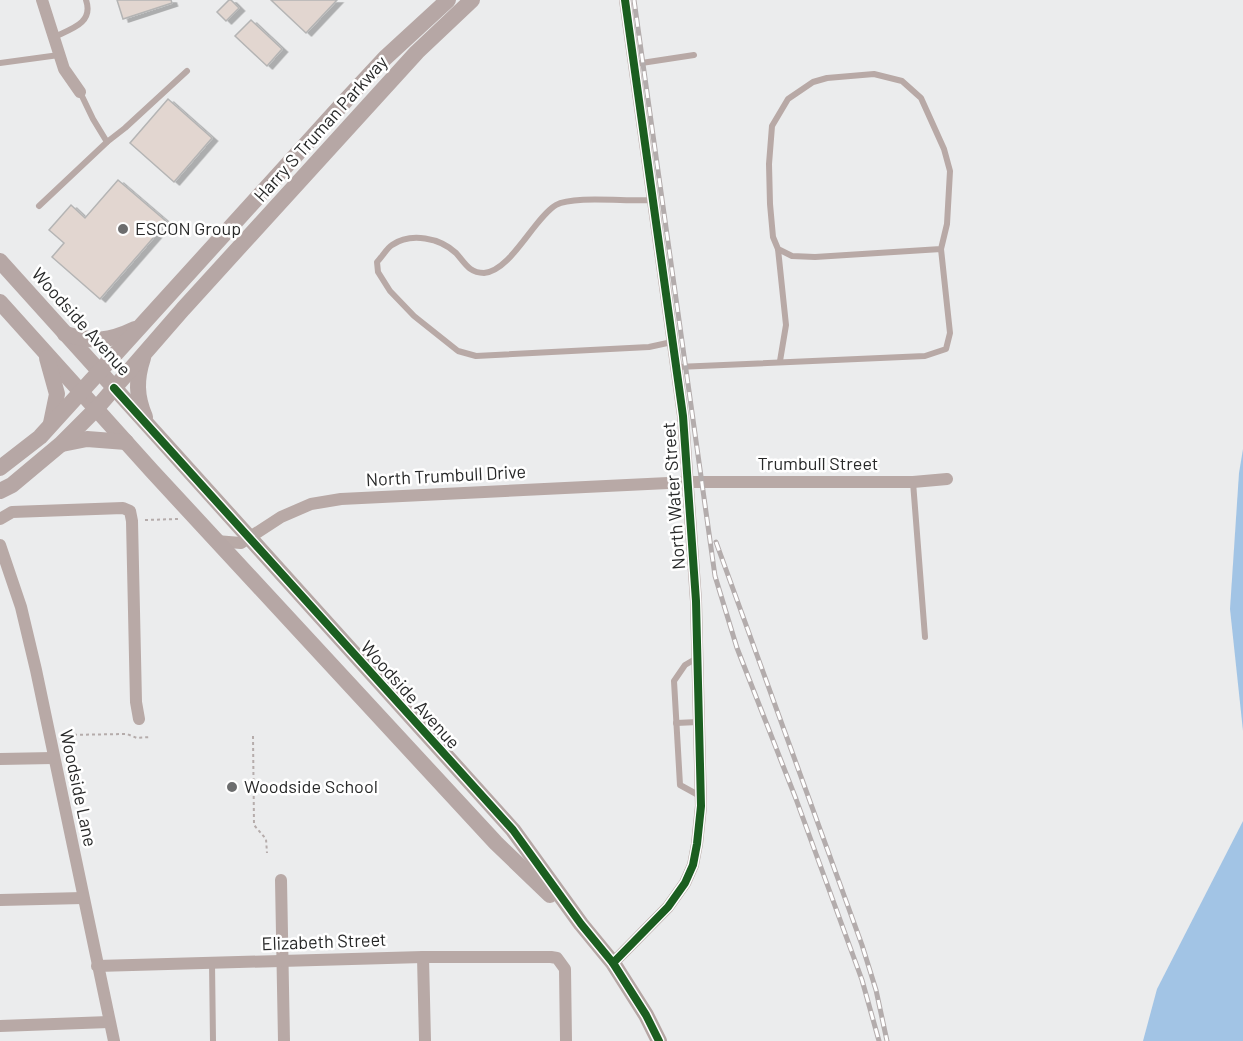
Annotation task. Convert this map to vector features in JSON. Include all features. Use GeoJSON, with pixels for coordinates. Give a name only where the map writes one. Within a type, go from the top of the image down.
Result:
{"type":"FeatureCollection","features":[{"type":"Feature","properties":{"kind":"main road","name":"Harry S Truman Parkway"},"geometry":{"type":"LineString","coordinates":[[0,468],[40,437],[385,58],[448,0]]}},
{"type":"Feature","properties":{"kind":"main road","name":"Harry S Truman Parkway"},"geometry":{"type":"LineString","coordinates":[[0,491],[12,485],[61,444],[96,409],[417,52],[472,0]]}},
{"type":"Feature","properties":{"kind":"main road","name":"Woodside Avenue"},"geometry":{"type":"LineString","coordinates":[[0,261],[513,830],[581,924],[613,963],[646,1015],[659,1041]]}},
{"type":"Feature","properties":{"kind":"main road","name":"Woodside Avenue"},"geometry":{"type":"LineString","coordinates":[[0,302],[216,541],[496,843],[581,924]]}},
{"type":"Feature","properties":{"kind":"main road"},"geometry":{"type":"LineString","coordinates":[[65,334],[100,340],[117,337],[141,326]]}},
{"type":"Feature","properties":{"kind":"main road"},"geometry":{"type":"LineString","coordinates":[[45,351],[57,393],[57,403],[51,425]]}},
{"type":"Feature","properties":{"kind":"main road"},"geometry":{"type":"LineString","coordinates":[[144,354],[138,371],[138,402],[151,428]]}},
{"type":"Feature","properties":{"kind":"main road"},"geometry":{"type":"LineString","coordinates":[[61,444],[87,439],[126,442]]}},
{"type":"Feature","properties":{"kind":"street"},"geometry":{"type":"LineString","coordinates":[[42,0],[64,69],[80,92]]}},
{"type":"Feature","properties":{"kind":"street","name":"North Water Street"},"geometry":{"type":"LineString","coordinates":[[613,963],[668,907],[686,884],[697,844],[700,796],[696,601],[683,416],[651,200],[635,64],[624,0]]}},
{"type":"Feature","properties":{"kind":"street","name":"Trumbull Street"},"geometry":{"type":"LineString","coordinates":[[689,482],[913,482],[947,479]]}},
{"type":"Feature","properties":{"kind":"street","name":"North Trumbull Drive"},"geometry":{"type":"LineString","coordinates":[[216,541],[241,543],[281,516],[311,504],[341,499],[689,482]]}},
{"type":"Feature","properties":{"kind":"street"},"geometry":{"type":"LineString","coordinates":[[0,519],[12,512],[123,508],[130,511],[136,702],[139,719]]}},
{"type":"Feature","properties":{"kind":"street","name":"Woodside Lane"},"geometry":{"type":"LineString","coordinates":[[0,545],[21,607],[36,670],[114,1041]]}},
{"type":"Feature","properties":{"kind":"street"},"geometry":{"type":"LineString","coordinates":[[0,759],[53,758]]}},
{"type":"Feature","properties":{"kind":"street"},"geometry":{"type":"LineString","coordinates":[[281,880],[284,1041]]}},
{"type":"Feature","properties":{"kind":"street"},"geometry":{"type":"LineString","coordinates":[[0,900],[83,898]]}},
{"type":"Feature","properties":{"kind":"street"},"geometry":{"type":"LineString","coordinates":[[423,957],[425,1041]]}},
{"type":"Feature","properties":{"kind":"street","name":"Elizabeth Street"},"geometry":{"type":"LineString","coordinates":[[97,966],[423,957],[551,957],[557,958],[565,969],[567,1041]]}},
{"type":"Feature","properties":{"kind":"street"},"geometry":{"type":"LineString","coordinates":[[0,1026],[110,1022]]}},
{"type":"Feature","properties":{"kind":"lane"},"geometry":{"type":"LineString","coordinates":[[54,37],[84,21],[88,11],[86,0]]}},
{"type":"Feature","properties":{"kind":"lane"},"geometry":{"type":"LineString","coordinates":[[0,63],[60,55]]}},
{"type":"Feature","properties":{"kind":"lane"},"geometry":{"type":"LineString","coordinates":[[635,64],[694,56]]}},
{"type":"Feature","properties":{"kind":"lane"},"geometry":{"type":"LineString","coordinates":[[39,206],[187,71]]}},
{"type":"Feature","properties":{"kind":"lane"},"geometry":{"type":"LineString","coordinates":[[676,367],[925,356],[946,349],[950,333],[941,249],[947,224],[950,171],[944,149],[921,98],[902,81],[873,74],[826,78],[813,82],[788,99],[772,126],[770,204],[773,237],[778,249],[786,325],[780,361]]}},
{"type":"Feature","properties":{"kind":"lane"},"geometry":{"type":"LineString","coordinates":[[80,92],[107,142]]}},
{"type":"Feature","properties":{"kind":"lane"},"geometry":{"type":"LineString","coordinates":[[651,200],[586,199],[557,204],[513,254],[490,272],[481,273],[467,268],[455,253],[442,243],[429,239],[409,238],[392,245],[377,262],[378,272],[390,291],[414,316],[458,351],[476,356],[649,347],[672,342]]}},
{"type":"Feature","properties":{"kind":"lane"},"geometry":{"type":"LineString","coordinates":[[778,249],[792,256],[815,256],[941,249]]}},
{"type":"Feature","properties":{"kind":"lane"},"geometry":{"type":"LineString","coordinates":[[913,482],[925,636]]}},
{"type":"Feature","properties":{"kind":"lane"},"geometry":{"type":"LineString","coordinates":[[697,658],[685,664],[674,681],[680,785],[700,796]]}},
{"type":"Feature","properties":{"kind":"lane"},"geometry":{"type":"LineString","coordinates":[[676,723],[698,722]]}},
{"type":"Feature","properties":{"kind":"lane"},"geometry":{"type":"LineString","coordinates":[[212,963],[213,1041]]}},
{"type":"Feature","properties":{"kind":"path"},"geometry":{"type":"LineString","coordinates":[[146,520],[180,519]]}},
{"type":"Feature","properties":{"kind":"path"},"geometry":{"type":"LineString","coordinates":[[62,735],[127,734],[137,738],[150,737]]}},
{"type":"Feature","properties":{"kind":"path"},"geometry":{"type":"LineString","coordinates":[[253,736],[254,825],[266,839],[267,853]]}},
{"type":"Feature","properties":{"kind":"water"},"geometry":{"type":"Polygon","coordinates":[[[1243,449],[1243,731],[1230,609],[1239,473],[1243,449]]]}},
{"type":"Feature","properties":{"kind":"water"},"geometry":{"type":"Polygon","coordinates":[[[1243,821],[1243,1041],[1143,1041],[1157,989],[1243,821]]]}},
{"type":"Feature","properties":{"kind":"building"},"geometry":{"type":"Polygon","coordinates":[[[117,0],[171,0],[172,3],[123,19],[117,0]]]}},
{"type":"Feature","properties":{"kind":"building"},"geometry":{"type":"Polygon","coordinates":[[[229,0],[239,8],[226,21],[217,12],[229,0]]]}},
{"type":"Feature","properties":{"kind":"building"},"geometry":{"type":"Polygon","coordinates":[[[271,0],[337,0],[306,33],[271,0]]]}},
{"type":"Feature","properties":{"kind":"building"},"geometry":{"type":"Polygon","coordinates":[[[251,20],[282,49],[267,66],[235,36],[251,20]]]}},
{"type":"Feature","properties":{"kind":"building"},"geometry":{"type":"Polygon","coordinates":[[[168,99],[212,138],[174,182],[130,143],[168,99]]]}},
{"type":"Feature","properties":{"kind":"building"},"geometry":{"type":"Polygon","coordinates":[[[118,180],[167,222],[100,299],[52,257],[64,243],[49,230],[71,205],[85,218],[118,180]]]}},
{"type":"Feature","properties":{"kind":"railway"},"geometry":{"type":"LineString","coordinates":[[634,0],[715,576],[737,648],[796,799],[862,980],[879,1041]]}},
{"type":"Feature","properties":{"kind":"railway"},"geometry":{"type":"LineString","coordinates":[[716,542],[862,945],[876,990],[887,1041]]}},
{"type":"Feature","properties":{"kind":"cycle path"},"geometry":{"type":"LineString","coordinates":[[613,963],[668,907],[685,883],[693,865],[701,806],[696,601],[683,416],[625,0]]}},
{"type":"Feature","properties":{"kind":"cycle path"},"geometry":{"type":"LineString","coordinates":[[114,388],[513,830],[581,924],[613,963],[646,1015],[659,1041]]}},
{"type":"Feature","properties":{"kind":"place","name":"ESCON Group"},"geometry":{"type":"Point","coordinates":[123,229]}},
{"type":"Feature","properties":{"kind":"place","name":"Woodside School"},"geometry":{"type":"Point","coordinates":[232,787]}}]}
